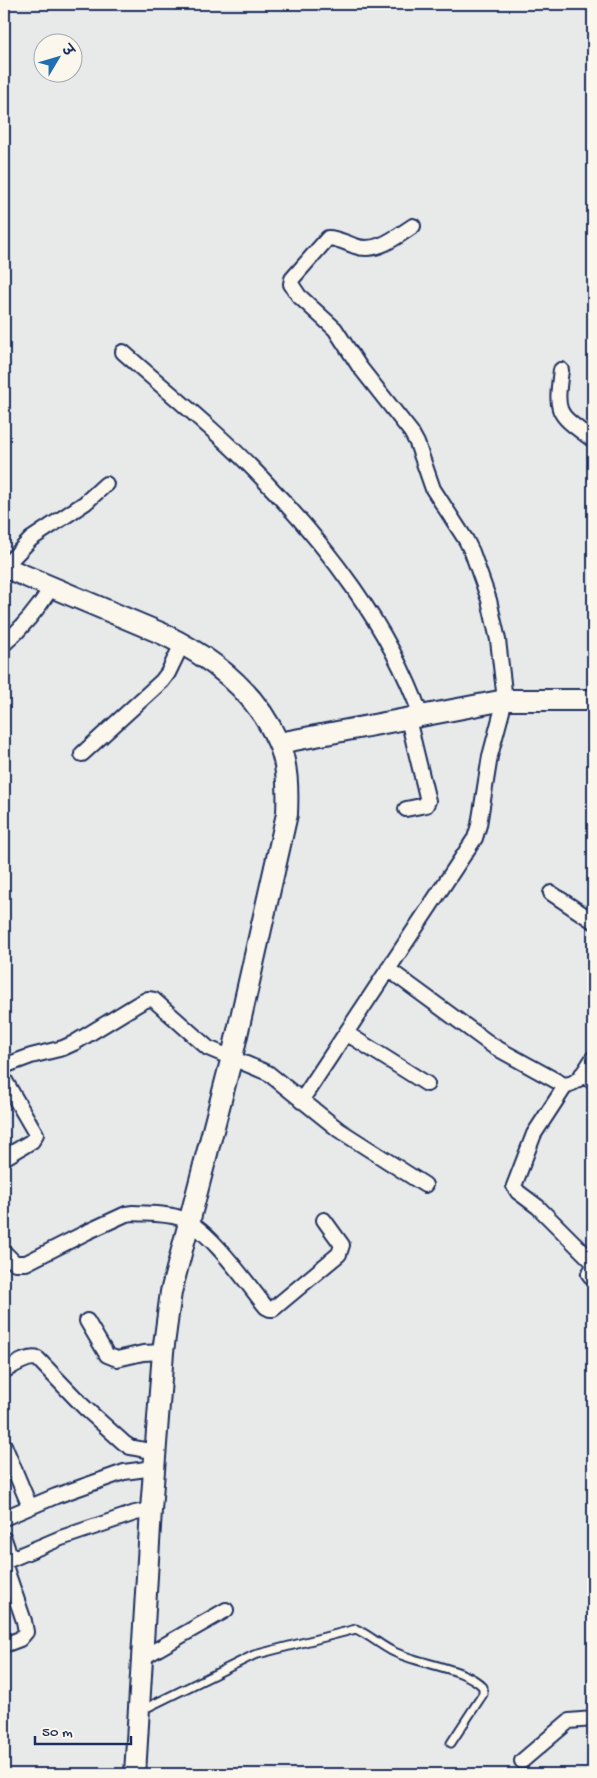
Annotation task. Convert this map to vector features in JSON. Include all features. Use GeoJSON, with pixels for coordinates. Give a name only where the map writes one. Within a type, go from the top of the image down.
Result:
{"type":"FeatureCollection","features":[{"type":"Feature","properties":{"kind":"street"},"geometry":{"type":"LineString","coordinates":[[301,1100],[477,833],[490,756],[505,700],[493,617],[477,563],[466,540],[433,490],[417,443],[411,432],[359,366],[335,329],[299,296],[291,284],[292,279],[328,238],[361,248],[373,248],[393,239],[413,226]]}},
{"type":"Feature","properties":{"kind":"street"},"geometry":{"type":"LineString","coordinates":[[123,352],[260,476],[311,532],[356,593],[392,647],[411,688],[428,801],[426,805],[406,810]]}},
{"type":"Feature","properties":{"kind":"street"},"geometry":{"type":"LineString","coordinates":[[561,370],[557,396],[560,410],[569,422],[593,440]]}},
{"type":"Feature","properties":{"kind":"street"},"geometry":{"type":"LineString","coordinates":[[106,484],[84,503],[31,539],[4,567],[46,595],[178,652],[214,663],[233,680],[267,722],[279,743],[288,792],[287,814],[183,1219],[172,1292],[152,1352],[142,1511],[142,1658],[135,1774]]}},
{"type":"Feature","properties":{"kind":"street"},"geometry":{"type":"LineString","coordinates":[[4,644],[21,628],[46,595]]}},
{"type":"Feature","properties":{"kind":"street"},"geometry":{"type":"LineString","coordinates":[[82,754],[162,681],[178,652]]}},
{"type":"Feature","properties":{"kind":"street"},"geometry":{"type":"LineString","coordinates":[[279,743],[505,700],[593,700]]}},
{"type":"Feature","properties":{"kind":"street"},"geometry":{"type":"LineString","coordinates":[[551,893],[593,921]]}},
{"type":"Feature","properties":{"kind":"street"},"geometry":{"type":"LineString","coordinates":[[388,969],[508,1055],[566,1085],[588,1078],[593,1058]]}},
{"type":"Feature","properties":{"kind":"street"},"geometry":{"type":"LineString","coordinates":[[4,1066],[31,1056],[63,1048],[148,1000],[154,1000],[208,1048],[268,1074],[339,1130],[426,1185]]}},
{"type":"Feature","properties":{"kind":"street"},"geometry":{"type":"LineString","coordinates":[[346,1033],[427,1084]]}},
{"type":"Feature","properties":{"kind":"street"},"geometry":{"type":"LineString","coordinates":[[4,1079],[36,1134],[32,1141],[4,1158]]}},
{"type":"Feature","properties":{"kind":"street"},"geometry":{"type":"LineString","coordinates":[[566,1085],[534,1134],[514,1186],[518,1192],[538,1207],[593,1262]]}},
{"type":"Feature","properties":{"kind":"street"},"geometry":{"type":"LineString","coordinates":[[4,1252],[15,1263],[26,1263],[126,1214],[133,1213],[183,1219],[212,1240],[270,1309],[276,1307],[339,1254],[342,1245],[324,1220]]}},
{"type":"Feature","properties":{"kind":"street"},"geometry":{"type":"LineString","coordinates":[[593,1268],[589,1274],[593,1279]]}},
{"type":"Feature","properties":{"kind":"street"},"geometry":{"type":"LineString","coordinates":[[87,1321],[109,1357],[117,1359],[152,1352]]}},
{"type":"Feature","properties":{"kind":"street"},"geometry":{"type":"LineString","coordinates":[[4,1371],[34,1357],[38,1359],[109,1431],[146,1460]]}},
{"type":"Feature","properties":{"kind":"street"},"geometry":{"type":"LineString","coordinates":[[4,1446],[30,1507]]}},
{"type":"Feature","properties":{"kind":"street"},"geometry":{"type":"LineString","coordinates":[[4,1518],[124,1472],[146,1460]]}},
{"type":"Feature","properties":{"kind":"street"},"geometry":{"type":"LineString","coordinates":[[6,1562],[60,1538],[142,1511]]}},
{"type":"Feature","properties":{"kind":"street"},"geometry":{"type":"LineString","coordinates":[[4,1539],[6,1562],[26,1632],[20,1639],[4,1645]]}},
{"type":"Feature","properties":{"kind":"street"},"geometry":{"type":"LineString","coordinates":[[142,1658],[226,1610]]}},
{"type":"Feature","properties":{"kind":"street"},"geometry":{"type":"LineString","coordinates":[[522,1760],[568,1721],[593,1719]]}},
{"type":"Feature","properties":{"kind":"lane"},"geometry":{"type":"LineString","coordinates":[[139,1712],[254,1656],[350,1629],[356,1629],[392,1651],[463,1675],[483,1687],[483,1694],[451,1743]]}}]}
